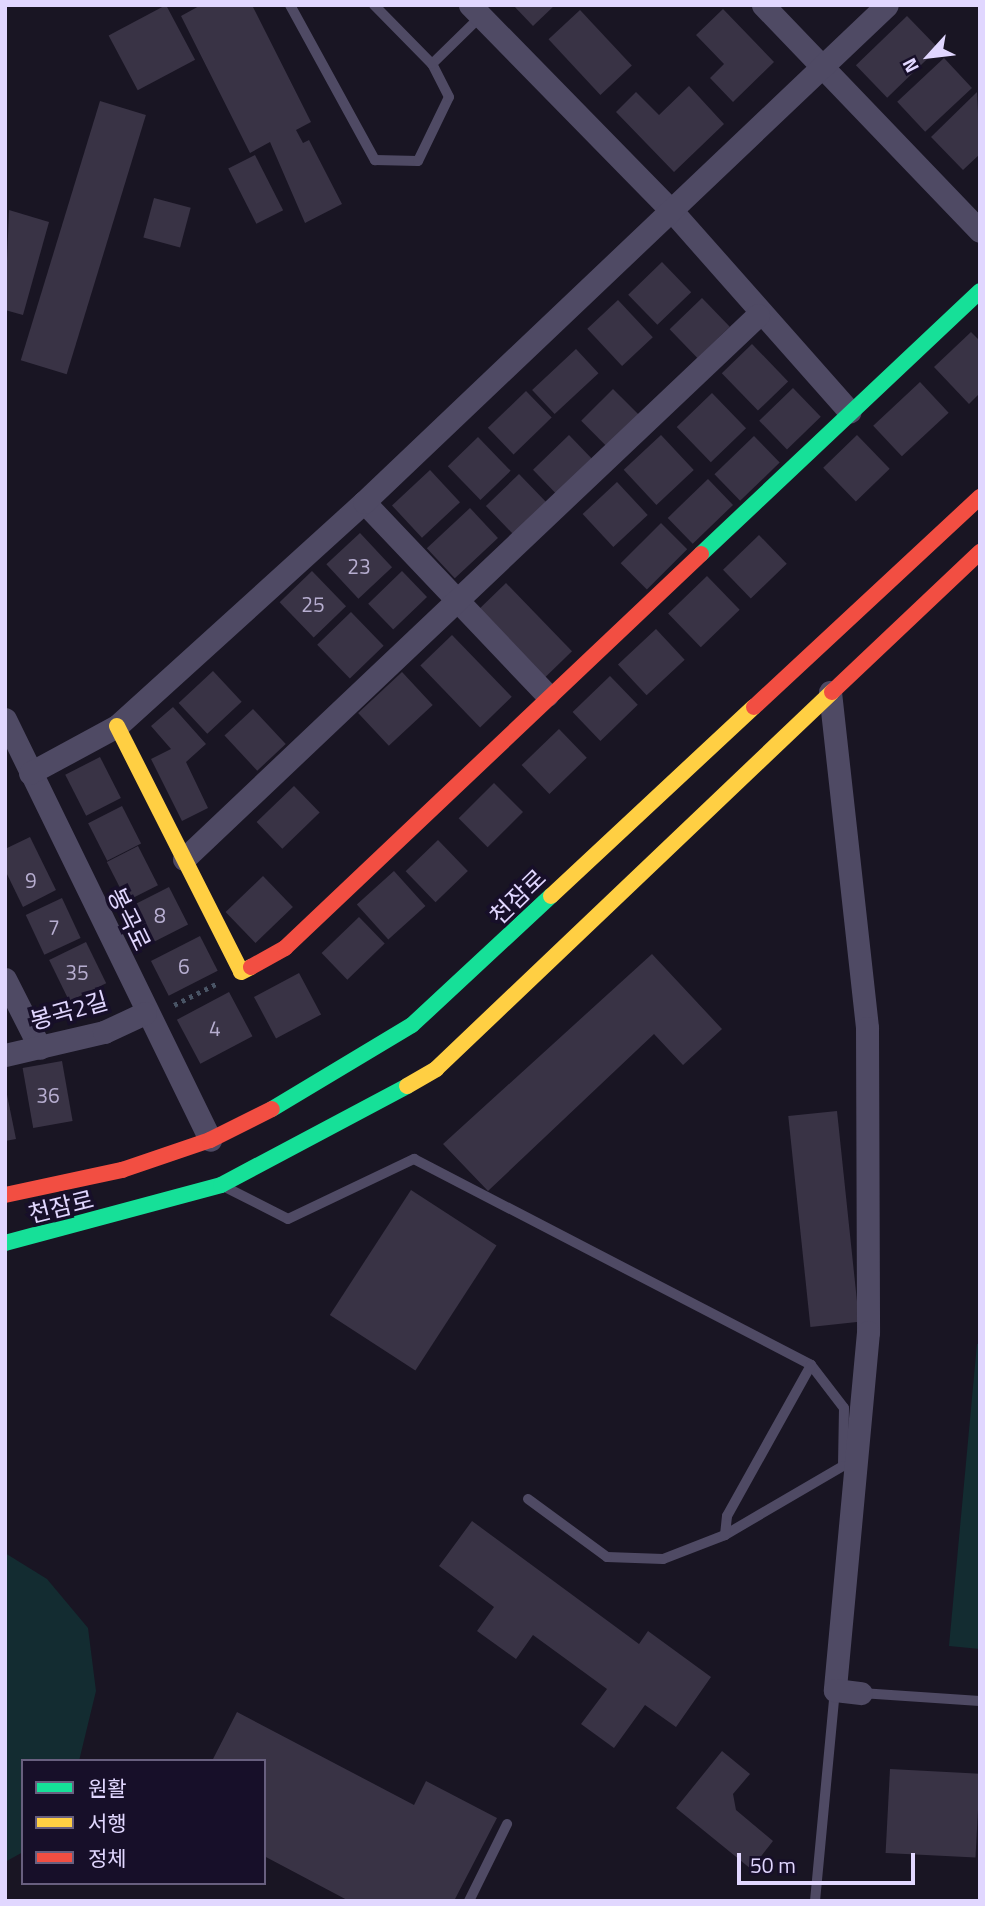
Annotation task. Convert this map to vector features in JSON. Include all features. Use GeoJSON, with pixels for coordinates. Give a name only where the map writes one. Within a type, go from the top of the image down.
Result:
{"type":"FeatureCollection","features":[{"type":"Feature","properties":{"kind":"street"},"geometry":{"type":"LineString","coordinates":[[763,5],[980,231]]}},
{"type":"Feature","properties":{"kind":"street"},"geometry":{"type":"LineString","coordinates":[[30,773],[117,726],[364,502],[672,211],[820,65],[887,5]]}},
{"type":"Feature","properties":{"kind":"street"},"geometry":{"type":"LineString","coordinates":[[476,11],[672,211],[758,315],[850,412]]}},
{"type":"Feature","properties":{"kind":"street"},"geometry":{"type":"LineString","coordinates":[[117,726],[241,972],[285,948],[547,695],[980,291]]}},
{"type":"Feature","properties":{"kind":"street"},"geometry":{"type":"LineString","coordinates":[[184,859],[758,315]]}},
{"type":"Feature","properties":{"kind":"street","name":"천잠로"},"geometry":{"type":"LineString","coordinates":[[5,1195],[122,1170],[209,1140],[342,1072],[454,990],[980,496]]}},
{"type":"Feature","properties":{"kind":"street"},"geometry":{"type":"LineString","coordinates":[[364,502],[547,695]]}},
{"type":"Feature","properties":{"kind":"street","name":"천잠로"},"geometry":{"type":"LineString","coordinates":[[5,1243],[221,1185],[339,1127],[436,1069],[980,552]]}},
{"type":"Feature","properties":{"kind":"street"},"geometry":{"type":"LineString","coordinates":[[830,692],[867,1028],[868,1332],[850,1456],[835,1690],[861,1693]]}},
{"type":"Feature","properties":{"kind":"street","name":"봉곡로"},"geometry":{"type":"LineString","coordinates":[[5,719],[145,1013],[209,1140]]}},
{"type":"Feature","properties":{"kind":"street"},"geometry":{"type":"LineString","coordinates":[[5,979],[40,1048]]}},
{"type":"Feature","properties":{"kind":"street","name":"봉곡2길"},"geometry":{"type":"LineString","coordinates":[[5,1055],[40,1048],[145,1013]]}},
{"type":"Feature","properties":{"kind":"lane"},"geometry":{"type":"LineString","coordinates":[[290,5],[375,160],[418,161],[449,97],[432,64],[374,5]]}},
{"type":"Feature","properties":{"kind":"lane"},"geometry":{"type":"LineString","coordinates":[[432,64],[476,11]]}},
{"type":"Feature","properties":{"kind":"lane"},"geometry":{"type":"LineString","coordinates":[[221,1185],[288,1219],[414,1159],[811,1365],[844,1408],[850,1456],[843,1466],[725,1535],[663,1559],[607,1557],[528,1499]]}},
{"type":"Feature","properties":{"kind":"lane"},"geometry":{"type":"LineString","coordinates":[[725,1535],[727,1516],[811,1365]]}},
{"type":"Feature","properties":{"kind":"lane"},"geometry":{"type":"LineString","coordinates":[[815,1901],[835,1690]]}},
{"type":"Feature","properties":{"kind":"lane"},"geometry":{"type":"LineString","coordinates":[[861,1693],[980,1701]]}},
{"type":"Feature","properties":{"kind":"lane"},"geometry":{"type":"LineString","coordinates":[[469,1901],[508,1824]]}},
{"type":"Feature","properties":{"kind":"path"},"geometry":{"type":"LineString","coordinates":[[174,1005],[241,972]]}},
{"type":"Feature","properties":{"kind":"green space"},"geometry":{"type":"Polygon","coordinates":[[[977,1344],[980,1344],[980,1649],[949,1646],[977,1344]]]}},
{"type":"Feature","properties":{"kind":"green space"},"geometry":{"type":"Polygon","coordinates":[[[5,1553],[47,1579],[88,1628],[96,1691],[79,1759],[21,1759],[21,1853],[5,1862],[5,1553]]]}},
{"type":"Feature","properties":{"kind":"building"},"geometry":{"type":"Polygon","coordinates":[[[166,5],[195,60],[138,90],[109,36],[166,5]]]}},
{"type":"Feature","properties":{"kind":"building"},"geometry":{"type":"Polygon","coordinates":[[[201,5],[252,5],[311,122],[296,130],[303,143],[309,140],[342,204],[305,223],[270,142],[250,153],[181,16],[201,5]]]}},
{"type":"Feature","properties":{"kind":"building"},"geometry":{"type":"Polygon","coordinates":[[[513,5],[555,5],[533,26],[513,5]]]}},
{"type":"Feature","properties":{"kind":"building"},"geometry":{"type":"Polygon","coordinates":[[[723,9],[774,62],[733,102],[710,78],[724,64],[696,35],[723,9]]]}},
{"type":"Feature","properties":{"kind":"building"},"geometry":{"type":"Polygon","coordinates":[[[580,10],[632,66],[600,95],[549,39],[580,10]]]}},
{"type":"Feature","properties":{"kind":"building"},"geometry":{"type":"Polygon","coordinates":[[[907,16],[938,48],[887,98],[856,65],[907,16]]]}},
{"type":"Feature","properties":{"kind":"building"},"geometry":{"type":"Polygon","coordinates":[[[944,58],[972,88],[925,132],[897,102],[944,58]]]}},
{"type":"Feature","properties":{"kind":"building"},"geometry":{"type":"Polygon","coordinates":[[[689,86],[724,124],[674,172],[616,112],[636,92],[659,115],[689,86]]]}},
{"type":"Feature","properties":{"kind":"building"},"geometry":{"type":"Polygon","coordinates":[[[977,92],[980,154],[963,170],[931,137],[977,92]]]}},
{"type":"Feature","properties":{"kind":"building"},"geometry":{"type":"Polygon","coordinates":[[[100,101],[146,115],[67,374],[21,360],[100,101]]]}},
{"type":"Feature","properties":{"kind":"building"},"geometry":{"type":"Polygon","coordinates":[[[255,155],[283,210],[256,224],[228,169],[255,155]]]}},
{"type":"Feature","properties":{"kind":"building"},"geometry":{"type":"Polygon","coordinates":[[[154,198],[191,208],[180,247],[143,238],[154,198]]]}},
{"type":"Feature","properties":{"kind":"building"},"geometry":{"type":"Polygon","coordinates":[[[9,210],[49,222],[23,315],[5,310],[9,210]]]}},
{"type":"Feature","properties":{"kind":"building"},"geometry":{"type":"Polygon","coordinates":[[[662,262],[691,292],[657,325],[628,295],[662,262]]]}},
{"type":"Feature","properties":{"kind":"building"},"geometry":{"type":"Polygon","coordinates":[[[702,298],[730,327],[697,358],[670,329],[702,298]]]}},
{"type":"Feature","properties":{"kind":"building"},"geometry":{"type":"Polygon","coordinates":[[[618,300],[653,337],[622,366],[587,329],[618,300]]]}},
{"type":"Feature","properties":{"kind":"building"},"geometry":{"type":"Polygon","coordinates":[[[971,332],[980,341],[980,393],[969,404],[934,367],[971,332]]]}},
{"type":"Feature","properties":{"kind":"building"},"geometry":{"type":"Polygon","coordinates":[[[752,344],[788,381],[758,411],[722,373],[752,344]]]}},
{"type":"Feature","properties":{"kind":"building"},"geometry":{"type":"Polygon","coordinates":[[[576,349],[599,373],[555,414],[532,390],[576,349]]]}},
{"type":"Feature","properties":{"kind":"building"},"geometry":{"type":"Polygon","coordinates":[[[920,382],[949,413],[902,456],[873,426],[920,382]]]}},
{"type":"Feature","properties":{"kind":"building"},"geometry":{"type":"Polygon","coordinates":[[[793,388],[821,417],[787,449],[759,421],[793,388]]]}},
{"type":"Feature","properties":{"kind":"building"},"geometry":{"type":"Polygon","coordinates":[[[613,389],[640,416],[608,448],[581,421],[613,389]]]}},
{"type":"Feature","properties":{"kind":"building"},"geometry":{"type":"Polygon","coordinates":[[[526,391],[552,418],[514,454],[488,428],[526,391]]]}},
{"type":"Feature","properties":{"kind":"building"},"geometry":{"type":"Polygon","coordinates":[[[712,393],[746,428],[711,462],[677,427],[712,393]]]}},
{"type":"Feature","properties":{"kind":"building"},"geometry":{"type":"Polygon","coordinates":[[[569,435],[593,460],[557,495],[533,470],[569,435]]]}},
{"type":"Feature","properties":{"kind":"building"},"geometry":{"type":"Polygon","coordinates":[[[661,435],[694,470],[656,505],[624,470],[661,435]]]}},
{"type":"Feature","properties":{"kind":"building"},"geometry":{"type":"Polygon","coordinates":[[[857,435],[890,469],[856,501],[823,468],[857,435]]]}},
{"type":"Feature","properties":{"kind":"building"},"geometry":{"type":"Polygon","coordinates":[[[754,436],[780,463],[740,501],[714,474],[754,436]]]}},
{"type":"Feature","properties":{"kind":"building"},"geometry":{"type":"Polygon","coordinates":[[[478,437],[511,471],[480,500],[448,466],[478,437]]]}},
{"type":"Feature","properties":{"kind":"building"},"geometry":{"type":"Polygon","coordinates":[[[430,470],[460,502],[422,538],[392,505],[430,470]]]}},
{"type":"Feature","properties":{"kind":"building"},"geometry":{"type":"Polygon","coordinates":[[[519,474],[546,502],[513,534],[486,506],[519,474]]]}},
{"type":"Feature","properties":{"kind":"building"},"geometry":{"type":"Polygon","coordinates":[[[708,479],[733,505],[693,544],[668,518],[708,479]]]}},
{"type":"Feature","properties":{"kind":"building"},"geometry":{"type":"Polygon","coordinates":[[[617,482],[648,515],[613,547],[583,514],[617,482]]]}},
{"type":"Feature","properties":{"kind":"building"},"geometry":{"type":"Polygon","coordinates":[[[470,508],[498,538],[455,578],[427,548],[470,508]]]}},
{"type":"Feature","properties":{"kind":"building"},"geometry":{"type":"Polygon","coordinates":[[[661,523],[687,549],[647,589],[621,563],[661,523]]]}},
{"type":"Feature","properties":{"kind":"building"},"geometry":{"type":"Polygon","coordinates":[[[360,533],[392,567],[358,599],[326,564],[360,533]]]}},
{"type":"Feature","properties":{"kind":"building"},"geometry":{"type":"Polygon","coordinates":[[[759,535],[787,564],[751,599],[723,570],[759,535]]]}},
{"type":"Feature","properties":{"kind":"building"},"geometry":{"type":"Polygon","coordinates":[[[312,571],[346,606],[314,638],[280,602],[312,571]]]}},
{"type":"Feature","properties":{"kind":"building"},"geometry":{"type":"Polygon","coordinates":[[[402,571],[427,597],[393,630],[368,604],[402,571]]]}},
{"type":"Feature","properties":{"kind":"building"},"geometry":{"type":"Polygon","coordinates":[[[707,576],[740,610],[701,647],[668,614],[707,576]]]}},
{"type":"Feature","properties":{"kind":"building"},"geometry":{"type":"Polygon","coordinates":[[[506,583],[572,651],[545,678],[479,609],[506,583]]]}},
{"type":"Feature","properties":{"kind":"building"},"geometry":{"type":"Polygon","coordinates":[[[351,612],[384,646],[350,678],[317,645],[351,612]]]}},
{"type":"Feature","properties":{"kind":"building"},"geometry":{"type":"Polygon","coordinates":[[[656,629],[685,660],[647,695],[618,664],[656,629]]]}},
{"type":"Feature","properties":{"kind":"building"},"geometry":{"type":"Polygon","coordinates":[[[452,635],[512,697],[480,727],[420,666],[452,635]]]}},
{"type":"Feature","properties":{"kind":"building"},"geometry":{"type":"Polygon","coordinates":[[[213,671],[242,702],[207,734],[179,703],[213,671]]]}},
{"type":"Feature","properties":{"kind":"building"},"geometry":{"type":"Polygon","coordinates":[[[402,672],[433,705],[389,746],[358,713],[402,672]]]}},
{"type":"Feature","properties":{"kind":"building"},"geometry":{"type":"Polygon","coordinates":[[[610,676],[638,705],[600,741],[573,712],[610,676]]]}},
{"type":"Feature","properties":{"kind":"building"},"geometry":{"type":"Polygon","coordinates":[[[173,707],[206,744],[186,762],[208,808],[182,821],[151,759],[171,749],[151,726],[173,707]]]}},
{"type":"Feature","properties":{"kind":"building"},"geometry":{"type":"Polygon","coordinates":[[[253,709],[286,744],[257,771],[224,736],[253,709]]]}},
{"type":"Feature","properties":{"kind":"building"},"geometry":{"type":"Polygon","coordinates":[[[559,729],[587,758],[549,794],[522,765],[559,729]]]}},
{"type":"Feature","properties":{"kind":"building"},"geometry":{"type":"Polygon","coordinates":[[[100,757],[121,798],[86,816],[65,775],[100,757]]]}},
{"type":"Feature","properties":{"kind":"building"},"geometry":{"type":"Polygon","coordinates":[[[494,783],[523,812],[488,847],[459,818],[494,783]]]}},
{"type":"Feature","properties":{"kind":"building"},"geometry":{"type":"Polygon","coordinates":[[[294,786],[320,813],[282,849],[257,822],[294,786]]]}},
{"type":"Feature","properties":{"kind":"building"},"geometry":{"type":"Polygon","coordinates":[[[122,806],[141,843],[107,861],[88,823],[122,806]]]}},
{"type":"Feature","properties":{"kind":"building"},"geometry":{"type":"Polygon","coordinates":[[[30,837],[56,890],[23,907],[5,870],[5,849],[30,837]]]}},
{"type":"Feature","properties":{"kind":"building"},"geometry":{"type":"Polygon","coordinates":[[[438,840],[468,871],[436,902],[406,871],[438,840]]]}},
{"type":"Feature","properties":{"kind":"building"},"geometry":{"type":"Polygon","coordinates":[[[138,846],[158,885],[127,901],[107,862],[138,846]]]}},
{"type":"Feature","properties":{"kind":"building"},"geometry":{"type":"Polygon","coordinates":[[[394,871],[425,906],[388,939],[357,904],[394,871]]]}},
{"type":"Feature","properties":{"kind":"building"},"geometry":{"type":"Polygon","coordinates":[[[263,876],[293,907],[255,943],[226,912],[263,876]]]}},
{"type":"Feature","properties":{"kind":"building"},"geometry":{"type":"Polygon","coordinates":[[[169,887],[188,924],[151,943],[132,906],[169,887]]]}},
{"type":"Feature","properties":{"kind":"building"},"geometry":{"type":"Polygon","coordinates":[[[62,898],[81,938],[44,955],[26,915],[62,898]]]}},
{"type":"Feature","properties":{"kind":"building"},"geometry":{"type":"Polygon","coordinates":[[[359,917],[385,944],[347,980],[322,953],[359,917]]]}},
{"type":"Feature","properties":{"kind":"building"},"geometry":{"type":"Polygon","coordinates":[[[200,936],[218,971],[169,996],[151,961],[200,936]]]}},
{"type":"Feature","properties":{"kind":"building"},"geometry":{"type":"Polygon","coordinates":[[[86,942],[106,983],[69,1001],[49,960],[86,942]]]}},
{"type":"Feature","properties":{"kind":"building"},"geometry":{"type":"Polygon","coordinates":[[[652,954],[722,1029],[683,1065],[654,1034],[488,1191],[443,1144],[652,954]]]}},
{"type":"Feature","properties":{"kind":"building"},"geometry":{"type":"Polygon","coordinates":[[[299,973],[321,1014],[276,1038],[254,997],[299,973]]]}},
{"type":"Feature","properties":{"kind":"building"},"geometry":{"type":"Polygon","coordinates":[[[229,992],[252,1036],[200,1064],[177,1020],[229,992]]]}},
{"type":"Feature","properties":{"kind":"building"},"geometry":{"type":"Polygon","coordinates":[[[62,1061],[73,1121],[33,1128],[23,1068],[62,1061]]]}},
{"type":"Feature","properties":{"kind":"building"},"geometry":{"type":"Polygon","coordinates":[[[5,1085],[16,1139],[5,1141],[5,1085]]]}},
{"type":"Feature","properties":{"kind":"building"},"geometry":{"type":"Polygon","coordinates":[[[837,1111],[859,1322],[810,1327],[788,1116],[837,1111]]]}},
{"type":"Feature","properties":{"kind":"building"},"geometry":{"type":"Polygon","coordinates":[[[411,1190],[497,1246],[415,1371],[330,1315],[411,1190]]]}},
{"type":"Feature","properties":{"kind":"building"},"geometry":{"type":"Polygon","coordinates":[[[472,1521],[639,1644],[648,1631],[711,1677],[676,1727],[645,1705],[614,1748],[581,1724],[607,1689],[533,1635],[516,1659],[477,1631],[494,1607],[439,1566],[472,1521]]]}},
{"type":"Feature","properties":{"kind":"building"},"geometry":{"type":"Polygon","coordinates":[[[237,1712],[414,1805],[426,1781],[497,1818],[454,1901],[349,1901],[266,1857],[266,1759],[213,1759],[237,1712]]]}},
{"type":"Feature","properties":{"kind":"building"},"geometry":{"type":"Polygon","coordinates":[[[722,1751],[750,1774],[733,1794],[736,1810],[773,1841],[751,1869],[676,1808],[722,1751]]]}},
{"type":"Feature","properties":{"kind":"building"},"geometry":{"type":"Polygon","coordinates":[[[890,1769],[980,1774],[975,1858],[886,1853],[890,1769]]]}},
{"type":"Feature","properties":{"kind":"traffic: fast"},"geometry":{"type":"LineString","coordinates":[[701,554],[980,291]]}},
{"type":"Feature","properties":{"kind":"traffic: fast"},"geometry":{"type":"LineString","coordinates":[[272,1109],[412,1025],[551,896]]}},
{"type":"Feature","properties":{"kind":"traffic: fast"},"geometry":{"type":"LineString","coordinates":[[5,1243],[221,1185],[407,1086]]}},
{"type":"Feature","properties":{"kind":"traffic: slow"},"geometry":{"type":"LineString","coordinates":[[407,1086],[436,1069],[832,692]]}},
{"type":"Feature","properties":{"kind":"traffic: slow"},"geometry":{"type":"LineString","coordinates":[[551,896],[754,707]]}},
{"type":"Feature","properties":{"kind":"traffic: slow"},"geometry":{"type":"LineString","coordinates":[[117,726],[241,972],[251,967]]}},
{"type":"Feature","properties":{"kind":"traffic: jam"},"geometry":{"type":"LineString","coordinates":[[754,707],[980,497]]}},
{"type":"Feature","properties":{"kind":"traffic: jam"},"geometry":{"type":"LineString","coordinates":[[832,692],[980,552]]}},
{"type":"Feature","properties":{"kind":"traffic: jam"},"geometry":{"type":"LineString","coordinates":[[251,967],[285,948],[701,554]]}},
{"type":"Feature","properties":{"kind":"traffic: jam"},"geometry":{"type":"LineString","coordinates":[[5,1195],[122,1170],[210,1140],[272,1109]]}}]}
